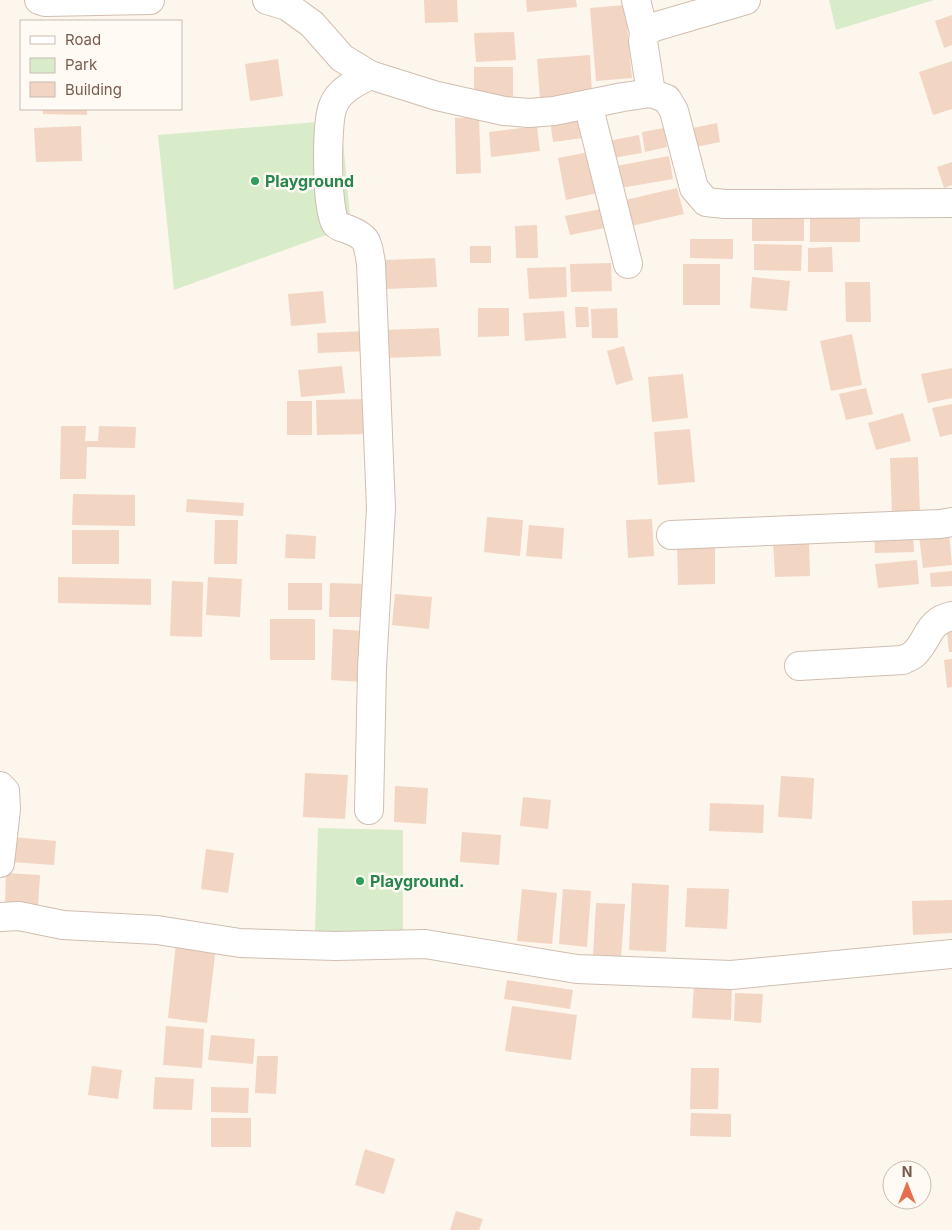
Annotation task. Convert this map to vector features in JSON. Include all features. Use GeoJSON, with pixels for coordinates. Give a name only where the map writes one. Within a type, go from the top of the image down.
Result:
{"type":"FeatureCollection","features":[{"type":"Feature","properties":{"kind":"street"},"geometry":{"type":"LineString","coordinates":[[39,0],[45,2],[150,0]]}},
{"type":"Feature","properties":{"kind":"street"},"geometry":{"type":"LineString","coordinates":[[267,0],[287,6],[312,24],[342,58],[370,75],[437,96],[504,111],[529,113],[554,111],[623,97],[651,94],[667,99],[674,111],[694,188],[706,202],[725,204],[952,203]]}},
{"type":"Feature","properties":{"kind":"street"},"geometry":{"type":"LineString","coordinates":[[636,0],[644,33],[642,41],[651,94]]}},
{"type":"Feature","properties":{"kind":"street"},"geometry":{"type":"LineString","coordinates":[[644,33],[654,27],[746,0]]}},
{"type":"Feature","properties":{"kind":"street"},"geometry":{"type":"LineString","coordinates":[[369,810],[372,668],[381,508],[371,263],[368,246],[363,236],[338,226],[335,222],[330,202],[328,140],[331,112],[338,97],[347,88],[370,75]]}},
{"type":"Feature","properties":{"kind":"street"},"geometry":{"type":"LineString","coordinates":[[588,104],[628,264]]}},
{"type":"Feature","properties":{"kind":"street"},"geometry":{"type":"LineString","coordinates":[[671,535],[912,526],[952,522]]}},
{"type":"Feature","properties":{"kind":"street"},"geometry":{"type":"LineString","coordinates":[[799,666],[903,660],[913,655],[936,622],[952,616]]}},
{"type":"Feature","properties":{"kind":"street"},"geometry":{"type":"LineString","coordinates":[[0,786],[5,791],[6,808],[0,862]]}},
{"type":"Feature","properties":{"kind":"street"},"geometry":{"type":"LineString","coordinates":[[0,916],[19,916],[63,925],[157,930],[240,943],[335,946],[425,944],[577,969],[731,975],[952,954]]}},
{"type":"Feature","properties":{"kind":"green space"},"geometry":{"type":"Polygon","coordinates":[[[829,0],[934,0],[836,30],[829,0]]]}},
{"type":"Feature","properties":{"kind":"green space","name":"Playground"},"geometry":{"type":"Polygon","coordinates":[[[341,120],[351,226],[174,290],[158,135],[341,120]]]}},
{"type":"Feature","properties":{"kind":"green space","name":"Playground."},"geometry":{"type":"Polygon","coordinates":[[[318,828],[403,830],[403,935],[315,932],[318,828]]]}},
{"type":"Feature","properties":{"kind":"building"},"geometry":{"type":"Polygon","coordinates":[[[424,0],[457,0],[458,22],[425,23],[424,0]]]}},
{"type":"Feature","properties":{"kind":"building"},"geometry":{"type":"Polygon","coordinates":[[[526,0],[576,0],[577,7],[527,12],[526,0]]]}},
{"type":"Feature","properties":{"kind":"building"},"geometry":{"type":"Polygon","coordinates":[[[625,5],[632,78],[596,81],[590,8],[625,5]]]}},
{"type":"Feature","properties":{"kind":"building"},"geometry":{"type":"Polygon","coordinates":[[[952,15],[952,45],[944,48],[935,21],[952,15]]]}},
{"type":"Feature","properties":{"kind":"building"},"geometry":{"type":"Polygon","coordinates":[[[514,32],[516,60],[476,62],[474,33],[514,32]]]}},
{"type":"Feature","properties":{"kind":"building"},"geometry":{"type":"Polygon","coordinates":[[[590,55],[592,96],[540,99],[537,59],[590,55]]]}},
{"type":"Feature","properties":{"kind":"building"},"geometry":{"type":"Polygon","coordinates":[[[278,59],[283,96],[250,101],[245,64],[278,59]]]}},
{"type":"Feature","properties":{"kind":"building"},"geometry":{"type":"Polygon","coordinates":[[[952,61],[952,109],[933,115],[919,72],[952,61]]]}},
{"type":"Feature","properties":{"kind":"building"},"geometry":{"type":"Polygon","coordinates":[[[474,67],[513,67],[513,99],[474,99],[474,67]]]}},
{"type":"Feature","properties":{"kind":"building"},"geometry":{"type":"Polygon","coordinates":[[[43,110],[87,110],[87,115],[43,114],[43,110]]]}},
{"type":"Feature","properties":{"kind":"building"},"geometry":{"type":"Polygon","coordinates":[[[479,117],[481,173],[456,174],[455,118],[479,117]]]}},
{"type":"Feature","properties":{"kind":"building"},"geometry":{"type":"Polygon","coordinates":[[[580,117],[583,138],[553,142],[550,120],[580,117]]]}},
{"type":"Feature","properties":{"kind":"building"},"geometry":{"type":"Polygon","coordinates":[[[717,123],[720,142],[691,148],[688,129],[717,123]]]}},
{"type":"Feature","properties":{"kind":"building"},"geometry":{"type":"Polygon","coordinates":[[[81,126],[82,161],[36,162],[34,128],[81,126]]]}},
{"type":"Feature","properties":{"kind":"building"},"geometry":{"type":"Polygon","coordinates":[[[537,126],[540,151],[491,157],[489,132],[537,126]]]}},
{"type":"Feature","properties":{"kind":"building"},"geometry":{"type":"Polygon","coordinates":[[[664,128],[667,147],[645,152],[642,132],[664,128]]]}},
{"type":"Feature","properties":{"kind":"building"},"geometry":{"type":"Polygon","coordinates":[[[639,135],[642,153],[612,158],[608,141],[639,135]]]}},
{"type":"Feature","properties":{"kind":"building"},"geometry":{"type":"Polygon","coordinates":[[[589,152],[598,193],[566,200],[558,158],[589,152]]]}},
{"type":"Feature","properties":{"kind":"building"},"geometry":{"type":"Polygon","coordinates":[[[669,156],[673,179],[615,189],[611,167],[669,156]]]}},
{"type":"Feature","properties":{"kind":"building"},"geometry":{"type":"Polygon","coordinates":[[[952,162],[952,185],[944,188],[937,167],[952,162]]]}},
{"type":"Feature","properties":{"kind":"building"},"geometry":{"type":"Polygon","coordinates":[[[677,188],[684,214],[627,227],[621,201],[677,188]]]}},
{"type":"Feature","properties":{"kind":"building"},"geometry":{"type":"Polygon","coordinates":[[[606,208],[610,227],[570,235],[565,216],[606,208]]]}},
{"type":"Feature","properties":{"kind":"building"},"geometry":{"type":"Polygon","coordinates":[[[860,208],[860,242],[810,242],[810,209],[860,208]]]}},
{"type":"Feature","properties":{"kind":"building"},"geometry":{"type":"Polygon","coordinates":[[[752,209],[804,210],[804,241],[752,241],[752,209]]]}},
{"type":"Feature","properties":{"kind":"building"},"geometry":{"type":"Polygon","coordinates":[[[537,225],[538,258],[516,258],[515,226],[537,225]]]}},
{"type":"Feature","properties":{"kind":"building"},"geometry":{"type":"Polygon","coordinates":[[[690,239],[733,239],[733,259],[690,258],[690,239]]]}},
{"type":"Feature","properties":{"kind":"building"},"geometry":{"type":"Polygon","coordinates":[[[754,244],[802,245],[801,271],[754,270],[754,244]]]}},
{"type":"Feature","properties":{"kind":"building"},"geometry":{"type":"Polygon","coordinates":[[[470,246],[491,246],[491,263],[470,263],[470,246]]]}},
{"type":"Feature","properties":{"kind":"building"},"geometry":{"type":"Polygon","coordinates":[[[832,247],[833,272],[808,272],[808,248],[832,247]]]}},
{"type":"Feature","properties":{"kind":"building"},"geometry":{"type":"Polygon","coordinates":[[[435,258],[437,287],[385,289],[384,260],[435,258]]]}},
{"type":"Feature","properties":{"kind":"building"},"geometry":{"type":"Polygon","coordinates":[[[611,263],[612,291],[571,292],[570,264],[611,263]]]}},
{"type":"Feature","properties":{"kind":"building"},"geometry":{"type":"Polygon","coordinates":[[[683,264],[720,264],[720,305],[683,305],[683,264]]]}},
{"type":"Feature","properties":{"kind":"building"},"geometry":{"type":"Polygon","coordinates":[[[566,267],[567,297],[529,299],[527,268],[566,267]]]}},
{"type":"Feature","properties":{"kind":"building"},"geometry":{"type":"Polygon","coordinates":[[[752,277],[790,281],[787,311],[750,308],[752,277]]]}},
{"type":"Feature","properties":{"kind":"building"},"geometry":{"type":"Polygon","coordinates":[[[845,282],[870,282],[871,322],[846,322],[845,282]]]}},
{"type":"Feature","properties":{"kind":"building"},"geometry":{"type":"Polygon","coordinates":[[[323,291],[326,323],[291,326],[288,294],[323,291]]]}},
{"type":"Feature","properties":{"kind":"building"},"geometry":{"type":"Polygon","coordinates":[[[575,307],[588,307],[589,327],[576,327],[575,307]]]}},
{"type":"Feature","properties":{"kind":"building"},"geometry":{"type":"Polygon","coordinates":[[[478,308],[509,308],[509,336],[478,337],[478,308]]]}},
{"type":"Feature","properties":{"kind":"building"},"geometry":{"type":"Polygon","coordinates":[[[617,308],[618,338],[592,338],[591,309],[617,308]]]}},
{"type":"Feature","properties":{"kind":"building"},"geometry":{"type":"Polygon","coordinates":[[[564,311],[566,338],[525,341],[523,313],[564,311]]]}},
{"type":"Feature","properties":{"kind":"building"},"geometry":{"type":"Polygon","coordinates":[[[439,328],[441,356],[383,358],[382,330],[439,328]]]}},
{"type":"Feature","properties":{"kind":"building"},"geometry":{"type":"Polygon","coordinates":[[[368,331],[369,351],[318,353],[317,333],[368,331]]]}},
{"type":"Feature","properties":{"kind":"building"},"geometry":{"type":"Polygon","coordinates":[[[852,334],[862,385],[831,391],[820,341],[852,334]]]}},
{"type":"Feature","properties":{"kind":"building"},"geometry":{"type":"Polygon","coordinates":[[[624,346],[633,380],[616,385],[607,351],[624,346]]]}},
{"type":"Feature","properties":{"kind":"building"},"geometry":{"type":"Polygon","coordinates":[[[342,366],[345,393],[301,397],[298,370],[342,366]]]}},
{"type":"Feature","properties":{"kind":"building"},"geometry":{"type":"Polygon","coordinates":[[[952,368],[952,398],[928,403],[921,374],[952,368]]]}},
{"type":"Feature","properties":{"kind":"building"},"geometry":{"type":"Polygon","coordinates":[[[683,374],[688,418],[652,422],[648,377],[683,374]]]}},
{"type":"Feature","properties":{"kind":"building"},"geometry":{"type":"Polygon","coordinates":[[[866,388],[873,414],[846,420],[839,394],[866,388]]]}},
{"type":"Feature","properties":{"kind":"building"},"geometry":{"type":"Polygon","coordinates":[[[369,399],[370,434],[317,435],[316,400],[369,399]]]}},
{"type":"Feature","properties":{"kind":"building"},"geometry":{"type":"Polygon","coordinates":[[[287,401],[312,401],[312,435],[287,435],[287,401]]]}},
{"type":"Feature","properties":{"kind":"building"},"geometry":{"type":"Polygon","coordinates":[[[952,404],[952,434],[940,437],[932,408],[952,404]]]}},
{"type":"Feature","properties":{"kind":"building"},"geometry":{"type":"Polygon","coordinates":[[[903,413],[911,441],[876,450],[868,423],[903,413]]]}},
{"type":"Feature","properties":{"kind":"building"},"geometry":{"type":"Polygon","coordinates":[[[61,426],[86,426],[85,441],[98,441],[99,426],[136,427],[135,448],[87,447],[86,479],[60,479],[61,426]]]}},
{"type":"Feature","properties":{"kind":"building"},"geometry":{"type":"Polygon","coordinates":[[[690,429],[695,482],[658,485],[654,432],[690,429]]]}},
{"type":"Feature","properties":{"kind":"building"},"geometry":{"type":"Polygon","coordinates":[[[918,457],[920,514],[892,515],[890,458],[918,457]]]}},
{"type":"Feature","properties":{"kind":"building"},"geometry":{"type":"Polygon","coordinates":[[[73,494],[135,495],[135,526],[72,525],[73,494]]]}},
{"type":"Feature","properties":{"kind":"building"},"geometry":{"type":"Polygon","coordinates":[[[187,499],[244,503],[243,516],[186,512],[187,499]]]}},
{"type":"Feature","properties":{"kind":"building"},"geometry":{"type":"Polygon","coordinates":[[[487,517],[523,520],[520,556],[484,552],[487,517]]]}},
{"type":"Feature","properties":{"kind":"building"},"geometry":{"type":"Polygon","coordinates":[[[652,519],[654,556],[628,558],[626,520],[652,519]]]}},
{"type":"Feature","properties":{"kind":"building"},"geometry":{"type":"Polygon","coordinates":[[[215,520],[238,520],[237,564],[214,564],[215,520]]]}},
{"type":"Feature","properties":{"kind":"building"},"geometry":{"type":"Polygon","coordinates":[[[529,525],[564,528],[562,559],[526,556],[529,525]]]}},
{"type":"Feature","properties":{"kind":"building"},"geometry":{"type":"Polygon","coordinates":[[[72,530],[119,530],[119,564],[72,564],[72,530]]]}},
{"type":"Feature","properties":{"kind":"building"},"geometry":{"type":"Polygon","coordinates":[[[913,531],[914,552],[875,553],[874,532],[913,531]]]}},
{"type":"Feature","properties":{"kind":"building"},"geometry":{"type":"Polygon","coordinates":[[[949,533],[952,565],[923,568],[919,536],[949,533]]]}},
{"type":"Feature","properties":{"kind":"building"},"geometry":{"type":"Polygon","coordinates":[[[286,534],[316,536],[315,559],[285,558],[286,534]]]}},
{"type":"Feature","properties":{"kind":"building"},"geometry":{"type":"Polygon","coordinates":[[[809,541],[810,576],[775,577],[773,542],[809,541]]]}},
{"type":"Feature","properties":{"kind":"building"},"geometry":{"type":"Polygon","coordinates":[[[677,544],[715,544],[715,584],[678,585],[677,544]]]}},
{"type":"Feature","properties":{"kind":"building"},"geometry":{"type":"Polygon","coordinates":[[[917,560],[919,584],[878,588],[875,564],[917,560]]]}},
{"type":"Feature","properties":{"kind":"building"},"geometry":{"type":"Polygon","coordinates":[[[952,571],[952,586],[931,587],[930,573],[952,571]]]}},
{"type":"Feature","properties":{"kind":"building"},"geometry":{"type":"Polygon","coordinates":[[[58,577],[151,579],[151,605],[58,603],[58,577]]]}},
{"type":"Feature","properties":{"kind":"building"},"geometry":{"type":"Polygon","coordinates":[[[208,577],[242,579],[240,617],[206,615],[208,577]]]}},
{"type":"Feature","properties":{"kind":"building"},"geometry":{"type":"Polygon","coordinates":[[[172,581],[203,582],[202,637],[170,636],[172,581]]]}},
{"type":"Feature","properties":{"kind":"building"},"geometry":{"type":"Polygon","coordinates":[[[288,583],[322,583],[322,610],[288,610],[288,583]]]}},
{"type":"Feature","properties":{"kind":"building"},"geometry":{"type":"Polygon","coordinates":[[[330,583],[367,584],[367,617],[329,617],[330,583]]]}},
{"type":"Feature","properties":{"kind":"building"},"geometry":{"type":"Polygon","coordinates":[[[395,594],[432,597],[429,629],[392,625],[395,594]]]}},
{"type":"Feature","properties":{"kind":"building"},"geometry":{"type":"Polygon","coordinates":[[[270,619],[315,619],[315,660],[270,660],[270,619]]]}},
{"type":"Feature","properties":{"kind":"building"},"geometry":{"type":"Polygon","coordinates":[[[952,622],[952,652],[949,652],[946,623],[952,622]]]}},
{"type":"Feature","properties":{"kind":"building"},"geometry":{"type":"Polygon","coordinates":[[[333,629],[364,631],[362,682],[331,680],[333,629]]]}},
{"type":"Feature","properties":{"kind":"building"},"geometry":{"type":"Polygon","coordinates":[[[952,659],[952,687],[947,688],[944,660],[952,659]]]}},
{"type":"Feature","properties":{"kind":"building"},"geometry":{"type":"Polygon","coordinates":[[[305,773],[348,775],[345,819],[303,817],[305,773]]]}},
{"type":"Feature","properties":{"kind":"building"},"geometry":{"type":"Polygon","coordinates":[[[781,776],[814,778],[812,819],[778,817],[781,776]]]}},
{"type":"Feature","properties":{"kind":"building"},"geometry":{"type":"Polygon","coordinates":[[[395,786],[428,788],[426,824],[394,822],[395,786]]]}},
{"type":"Feature","properties":{"kind":"building"},"geometry":{"type":"Polygon","coordinates":[[[523,797],[551,800],[548,829],[520,826],[523,797]]]}},
{"type":"Feature","properties":{"kind":"building"},"geometry":{"type":"Polygon","coordinates":[[[710,803],[764,805],[763,833],[709,831],[710,803]]]}},
{"type":"Feature","properties":{"kind":"building"},"geometry":{"type":"Polygon","coordinates":[[[462,832],[501,835],[499,865],[460,862],[462,832]]]}},
{"type":"Feature","properties":{"kind":"building"},"geometry":{"type":"Polygon","coordinates":[[[13,837],[56,841],[54,865],[11,862],[13,837]]]}},
{"type":"Feature","properties":{"kind":"building"},"geometry":{"type":"Polygon","coordinates":[[[206,849],[234,853],[228,893],[201,889],[206,849]]]}},
{"type":"Feature","properties":{"kind":"building"},"geometry":{"type":"Polygon","coordinates":[[[6,873],[40,875],[38,906],[5,904],[6,873]]]}},
{"type":"Feature","properties":{"kind":"building"},"geometry":{"type":"Polygon","coordinates":[[[632,883],[669,885],[666,952],[629,950],[632,883]]]}},
{"type":"Feature","properties":{"kind":"building"},"geometry":{"type":"Polygon","coordinates":[[[687,888],[729,889],[727,929],[685,927],[687,888]]]}},
{"type":"Feature","properties":{"kind":"building"},"geometry":{"type":"Polygon","coordinates":[[[522,889],[557,893],[552,944],[517,941],[522,889]]]}},
{"type":"Feature","properties":{"kind":"building"},"geometry":{"type":"Polygon","coordinates":[[[563,889],[591,891],[587,947],[559,944],[563,889]]]}},
{"type":"Feature","properties":{"kind":"building"},"geometry":{"type":"Polygon","coordinates":[[[952,900],[952,933],[913,935],[912,901],[952,900]]]}},
{"type":"Feature","properties":{"kind":"building"},"geometry":{"type":"Polygon","coordinates":[[[596,903],[625,904],[621,957],[593,955],[596,903]]]}},
{"type":"Feature","properties":{"kind":"building"},"geometry":{"type":"Polygon","coordinates":[[[176,943],[216,947],[207,1023],[168,1018],[176,943]]]}},
{"type":"Feature","properties":{"kind":"building"},"geometry":{"type":"Polygon","coordinates":[[[507,980],[573,990],[570,1009],[504,999],[507,980]]]}},
{"type":"Feature","properties":{"kind":"building"},"geometry":{"type":"Polygon","coordinates":[[[694,983],[732,985],[731,1020],[692,1018],[694,983]]]}},
{"type":"Feature","properties":{"kind":"building"},"geometry":{"type":"Polygon","coordinates":[[[735,993],[763,994],[761,1023],[734,1021],[735,993]]]}},
{"type":"Feature","properties":{"kind":"building"},"geometry":{"type":"Polygon","coordinates":[[[512,1006],[577,1015],[571,1060],[505,1051],[512,1006]]]}},
{"type":"Feature","properties":{"kind":"building"},"geometry":{"type":"Polygon","coordinates":[[[166,1026],[204,1029],[202,1068],[163,1065],[166,1026]]]}},
{"type":"Feature","properties":{"kind":"building"},"geometry":{"type":"Polygon","coordinates":[[[211,1035],[255,1039],[253,1064],[208,1060],[211,1035]]]}},
{"type":"Feature","properties":{"kind":"building"},"geometry":{"type":"Polygon","coordinates":[[[257,1056],[278,1056],[276,1094],[255,1093],[257,1056]]]}},
{"type":"Feature","properties":{"kind":"building"},"geometry":{"type":"Polygon","coordinates":[[[92,1066],[122,1070],[118,1099],[88,1095],[92,1066]]]}},
{"type":"Feature","properties":{"kind":"building"},"geometry":{"type":"Polygon","coordinates":[[[691,1068],[719,1068],[718,1109],[690,1109],[691,1068]]]}},
{"type":"Feature","properties":{"kind":"building"},"geometry":{"type":"Polygon","coordinates":[[[155,1077],[194,1079],[192,1110],[153,1109],[155,1077]]]}},
{"type":"Feature","properties":{"kind":"building"},"geometry":{"type":"Polygon","coordinates":[[[211,1087],[249,1088],[248,1113],[211,1112],[211,1087]]]}},
{"type":"Feature","properties":{"kind":"building"},"geometry":{"type":"Polygon","coordinates":[[[691,1113],[731,1114],[731,1137],[690,1136],[691,1113]]]}},
{"type":"Feature","properties":{"kind":"building"},"geometry":{"type":"Polygon","coordinates":[[[211,1118],[251,1118],[251,1147],[211,1147],[211,1118]]]}},
{"type":"Feature","properties":{"kind":"building"},"geometry":{"type":"Polygon","coordinates":[[[365,1149],[395,1159],[384,1194],[355,1185],[365,1149]]]}},
{"type":"Feature","properties":{"kind":"building"},"geometry":{"type":"Polygon","coordinates":[[[456,1211],[483,1219],[479,1230],[450,1230],[456,1211]]]}},
{"type":"Feature","properties":{"kind":"place","name":"Playground"},"geometry":{"type":"Point","coordinates":[255,181]}},
{"type":"Feature","properties":{"kind":"place","name":"Playground."},"geometry":{"type":"Point","coordinates":[360,881]}}]}
